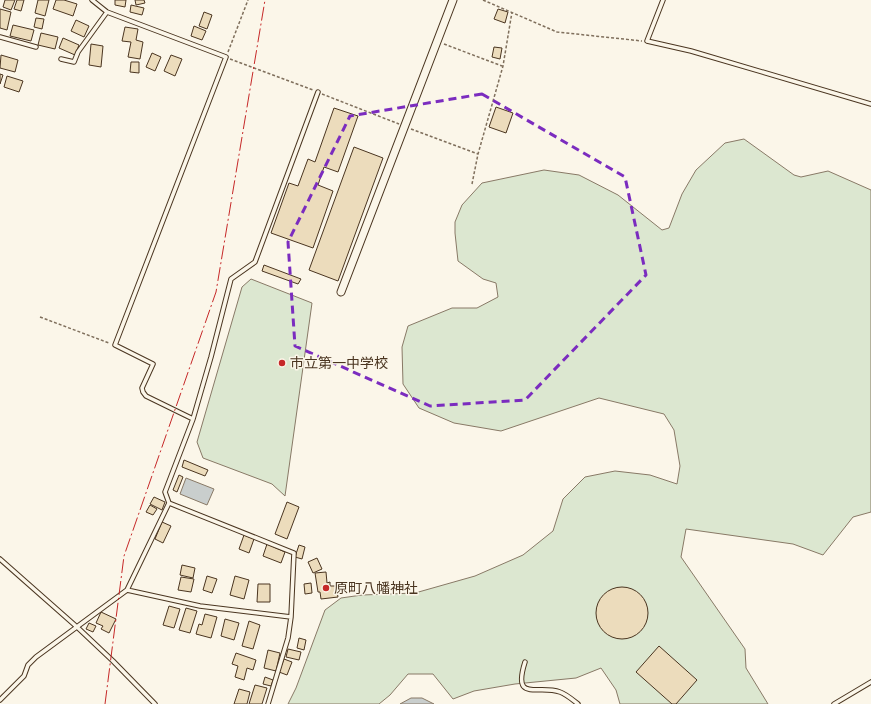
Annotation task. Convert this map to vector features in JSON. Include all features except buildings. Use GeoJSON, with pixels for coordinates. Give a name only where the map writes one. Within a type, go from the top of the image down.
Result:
{"type":"FeatureCollection","features":[{"type":"Feature","properties":{"kind":"street"},"geometry":{"type":"LineString","coordinates":[[341,292],[453,0]]}},
{"type":"Feature","properties":{"kind":"lane"},"geometry":{"type":"LineString","coordinates":[[92,0],[108,12],[226,57],[115,346],[153,364],[142,388],[146,396],[193,419]]}},
{"type":"Feature","properties":{"kind":"lane"},"geometry":{"type":"LineString","coordinates":[[663,0],[647,41],[691,51],[871,104]]}},
{"type":"Feature","properties":{"kind":"lane"},"geometry":{"type":"LineString","coordinates":[[61,59],[74,62],[78,52],[108,12]]}},
{"type":"Feature","properties":{"kind":"lane"},"geometry":{"type":"LineString","coordinates":[[0,37],[36,47]]}},
{"type":"Feature","properties":{"kind":"lane"},"geometry":{"type":"LineString","coordinates":[[0,700],[24,676],[28,665],[36,657],[127,590],[169,503],[165,492],[193,419],[211,358],[231,279],[254,262],[318,92]]}},
{"type":"Feature","properties":{"kind":"lane"},"geometry":{"type":"LineString","coordinates":[[169,503],[294,553],[291,617],[288,638],[268,704]]}},
{"type":"Feature","properties":{"kind":"lane"},"geometry":{"type":"LineString","coordinates":[[0,559],[77,626],[155,704]]}},
{"type":"Feature","properties":{"kind":"lane"},"geometry":{"type":"LineString","coordinates":[[127,590],[200,606],[291,617]]}},
{"type":"Feature","properties":{"kind":"lane"},"geometry":{"type":"LineString","coordinates":[[525,662],[520,676],[521,683],[525,687],[532,691],[543,690],[560,692],[578,704]]}},
{"type":"Feature","properties":{"kind":"lane"},"geometry":{"type":"LineString","coordinates":[[834,704],[871,682]]}},
{"type":"Feature","properties":{"kind":"path"},"geometry":{"type":"LineString","coordinates":[[226,57],[248,0]]}},
{"type":"Feature","properties":{"kind":"path"},"geometry":{"type":"LineString","coordinates":[[483,0],[557,32],[647,41]]}},
{"type":"Feature","properties":{"kind":"path"},"geometry":{"type":"LineString","coordinates":[[472,184],[478,154],[502,66],[512,12]]}},
{"type":"Feature","properties":{"kind":"path"},"geometry":{"type":"LineString","coordinates":[[437,41],[502,66]]}},
{"type":"Feature","properties":{"kind":"path"},"geometry":{"type":"LineString","coordinates":[[404,126],[478,154]]}},
{"type":"Feature","properties":{"kind":"path"},"geometry":{"type":"LineString","coordinates":[[40,317],[115,346]]}},
{"type":"Feature","properties":{"kind":"highlighted area"},"geometry":{"type":"Polygon","coordinates":[[[482,94],[625,177],[646,275],[525,400],[430,406],[295,346],[288,242],[350,116],[482,94]]]}},
{"type":"Feature","properties":{"kind":"green space"},"geometry":{"type":"Polygon","coordinates":[[[744,139],[794,175],[801,177],[828,171],[871,190],[871,512],[853,517],[823,555],[793,544],[686,529],[681,557],[745,649],[746,668],[768,704],[620,704],[616,690],[601,668],[576,678],[515,684],[474,691],[453,699],[433,674],[408,674],[390,695],[379,704],[288,704],[296,688],[325,610],[341,598],[362,595],[415,593],[475,576],[523,555],[553,531],[563,499],[585,477],[615,471],[650,475],[677,484],[680,466],[674,430],[664,414],[599,398],[501,431],[454,423],[419,408],[403,384],[402,347],[408,326],[452,308],[477,308],[498,297],[496,283],[483,279],[458,261],[455,222],[462,205],[482,183],[544,170],[579,175],[618,195],[662,230],[669,228],[682,194],[696,170],[725,143],[744,139]]]}},
{"type":"Feature","properties":{"kind":"green space"},"geometry":{"type":"Polygon","coordinates":[[[251,279],[312,303],[285,496],[272,484],[203,458],[197,442],[242,287],[251,279]]]}},
{"type":"Feature","properties":{"kind":"shaded area"},"geometry":{"type":"Polygon","coordinates":[[[186,478],[214,489],[207,505],[180,494],[186,478]]]}},
{"type":"Feature","properties":{"kind":"shaded area"},"geometry":{"type":"Polygon","coordinates":[[[411,698],[422,698],[434,704],[400,704],[411,698]]]}},
{"type":"Feature","properties":{"kind":"power"},"geometry":{"type":"LineString","coordinates":[[105,704],[124,556],[216,292],[265,0]]}},
{"type":"Feature","properties":{"kind":"place","name":"市立第一中学校"},"geometry":{"type":"Point","coordinates":[282,363]}},
{"type":"Feature","properties":{"kind":"place","name":"原町八幡神社"},"geometry":{"type":"Point","coordinates":[326,588]}}]}
